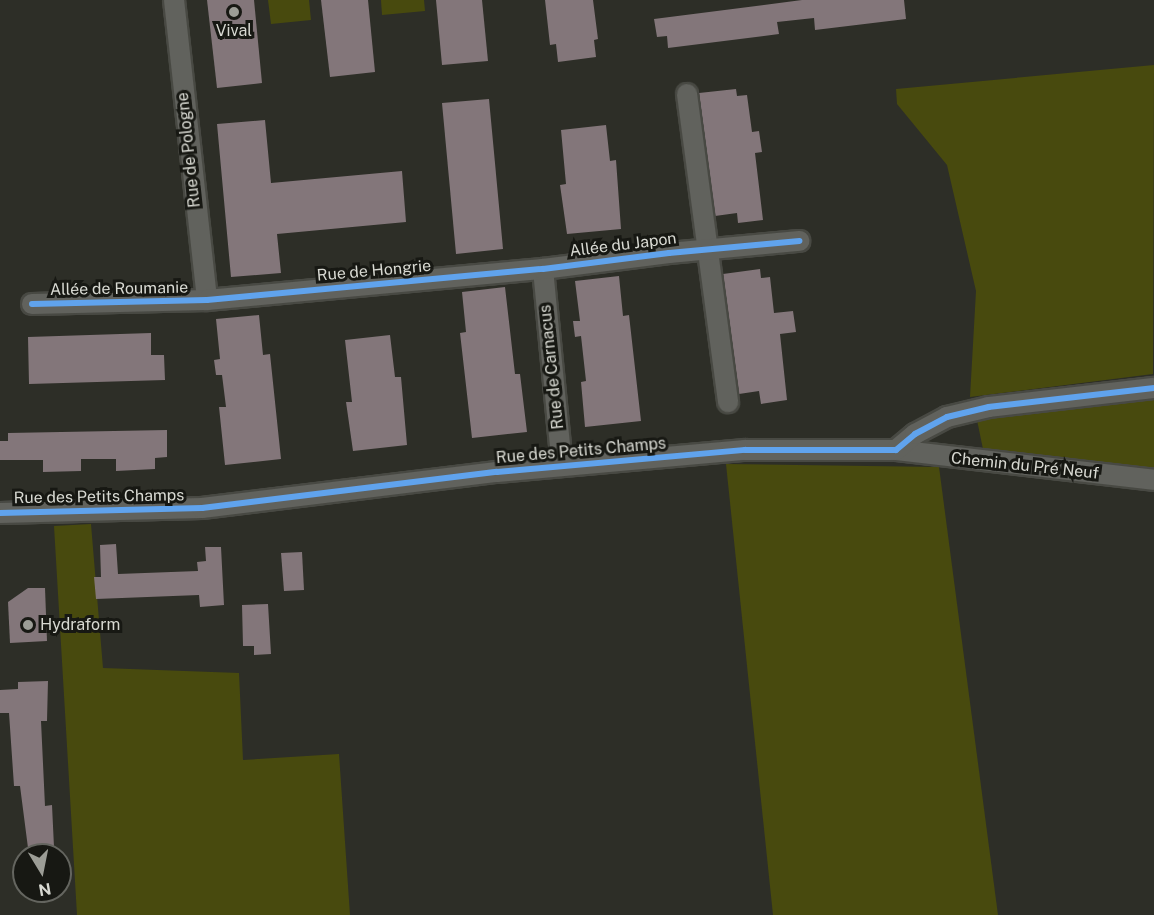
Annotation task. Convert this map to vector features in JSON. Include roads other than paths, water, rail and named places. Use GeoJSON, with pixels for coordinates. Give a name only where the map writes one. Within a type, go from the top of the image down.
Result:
{"type":"FeatureCollection","features":[{"type":"Feature","properties":{"kind":"street","name":"Rue de Pologne"},"geometry":{"type":"LineString","coordinates":[[174,0],[207,300]]}},
{"type":"Feature","properties":{"kind":"street"},"geometry":{"type":"LineString","coordinates":[[687,94],[728,402]]}},
{"type":"Feature","properties":{"kind":"street","name":"Allée du Japon"},"geometry":{"type":"LineString","coordinates":[[543,269],[706,249],[799,241]]}},
{"type":"Feature","properties":{"kind":"street","name":"Rue de Hongrie"},"geometry":{"type":"LineString","coordinates":[[207,300],[543,269]]}},
{"type":"Feature","properties":{"kind":"street","name":"Rue de Carnacus"},"geometry":{"type":"LineString","coordinates":[[543,269],[562,465]]}},
{"type":"Feature","properties":{"kind":"street","name":"Allée de Roumanie"},"geometry":{"type":"LineString","coordinates":[[32,304],[207,300]]}},
{"type":"Feature","properties":{"kind":"street"},"geometry":{"type":"LineString","coordinates":[[896,450],[915,434],[947,417],[989,407],[1154,388]]}},
{"type":"Feature","properties":{"kind":"street","name":"Rue des Petits Champs"},"geometry":{"type":"LineString","coordinates":[[0,513],[202,508],[562,465],[745,450],[896,450]]}},
{"type":"Feature","properties":{"kind":"street","name":"Chemin du Pré Neuf"},"geometry":{"type":"LineString","coordinates":[[896,450],[1154,480]]}},
{"type":"Feature","properties":{"kind":"place","name":"Vival"},"geometry":{"type":"Point","coordinates":[234,12]}},
{"type":"Feature","properties":{"kind":"place","name":"Hydraform"},"geometry":{"type":"Point","coordinates":[28,625]}}]}
